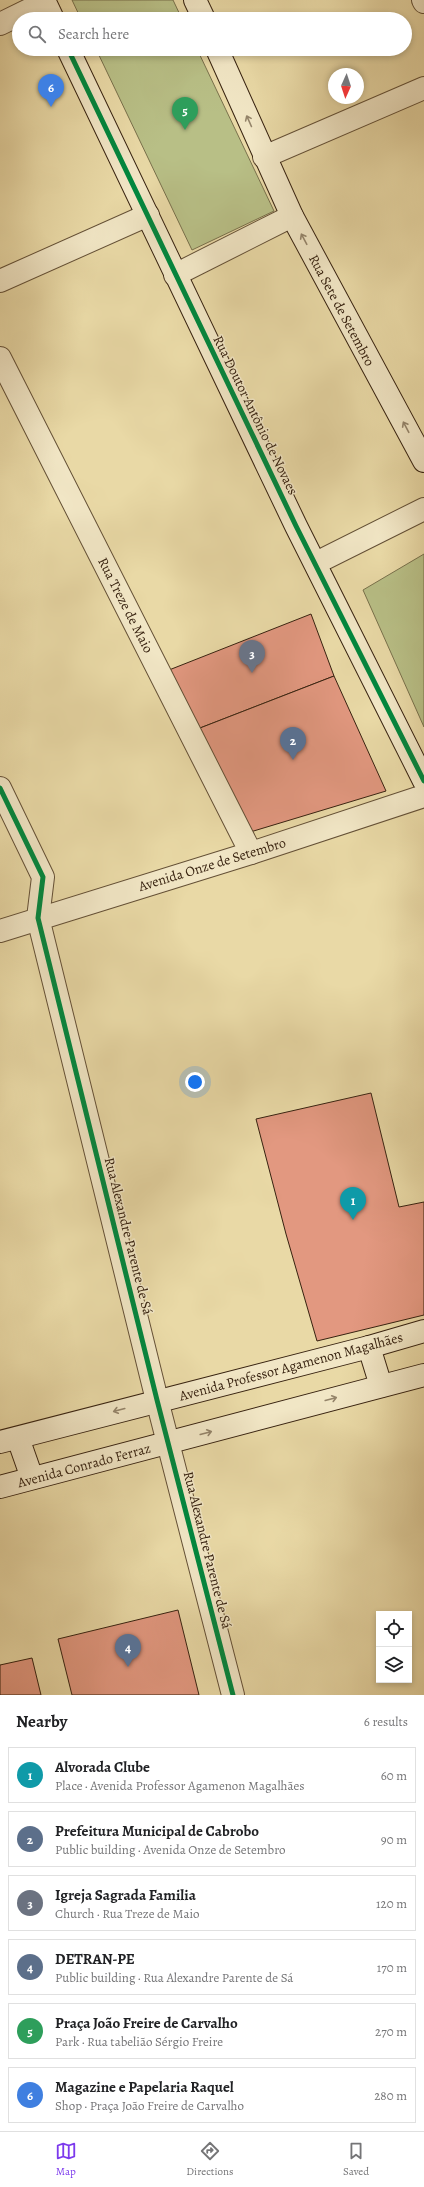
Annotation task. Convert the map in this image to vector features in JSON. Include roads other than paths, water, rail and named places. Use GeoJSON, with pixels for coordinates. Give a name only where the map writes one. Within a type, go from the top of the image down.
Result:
{"type":"FeatureCollection","features":[{"type":"Feature","properties":{"kind":"street"},"geometry":{"type":"LineString","coordinates":[[195,0],[201,12]]}},
{"type":"Feature","properties":{"kind":"street"},"geometry":{"type":"LineString","coordinates":[[33,12],[47,7]]}},
{"type":"Feature","properties":{"kind":"street"},"geometry":{"type":"LineString","coordinates":[[0,24],[12,20]]}},
{"type":"Feature","properties":{"kind":"street","name":"Rua Doutor Antônio de Novaes"},"geometry":{"type":"LineString","coordinates":[[71,56],[296,526],[316,563],[424,781]]}},
{"type":"Feature","properties":{"kind":"street","name":"Rua Sete de Setembro"},"geometry":{"type":"LineString","coordinates":[[220,56],[264,157],[292,216],[424,462]]}},
{"type":"Feature","properties":{"kind":"street"},"geometry":{"type":"LineString","coordinates":[[264,157],[424,88]]}},
{"type":"Feature","properties":{"kind":"street"},"geometry":{"type":"LineString","coordinates":[[0,281],[148,215]]}},
{"type":"Feature","properties":{"kind":"street"},"geometry":{"type":"LineString","coordinates":[[175,275],[292,216]]}},
{"type":"Feature","properties":{"kind":"street","name":"Rua Treze de Maio"},"geometry":{"type":"LineString","coordinates":[[0,358],[251,853]]}},
{"type":"Feature","properties":{"kind":"street"},"geometry":{"type":"LineString","coordinates":[[316,563],[424,510]]}},
{"type":"Feature","properties":{"kind":"street","name":"Rua Alexandre Parente de Sá"},"geometry":{"type":"LineString","coordinates":[[0,788],[43,877],[38,918],[157,1400],[233,1695]]}},
{"type":"Feature","properties":{"kind":"street","name":"Avenida Onze de Setembro"},"geometry":{"type":"LineString","coordinates":[[0,930],[251,853],[424,796]]}},
{"type":"Feature","properties":{"kind":"street","name":"Avenida Professor Agamenon Magalhães"},"geometry":{"type":"LineString","coordinates":[[157,1400],[369,1347],[424,1331]]}},
{"type":"Feature","properties":{"kind":"street"},"geometry":{"type":"LineString","coordinates":[[369,1347],[382,1386]]}},
{"type":"Feature","properties":{"kind":"street"},"geometry":{"type":"LineString","coordinates":[[168,1443],[424,1375]]}},
{"type":"Feature","properties":{"kind":"street"},"geometry":{"type":"LineString","coordinates":[[32,1478],[9,1440],[157,1400]]}},
{"type":"Feature","properties":{"kind":"street","name":"Avenida Conrado Ferraz"},"geometry":{"type":"LineString","coordinates":[[0,1486],[168,1443]]}},
{"type":"Feature","properties":{"kind":"place","name":"Magazine e Papelaria Raquel"},"geometry":{"type":"Point","coordinates":[51,107]}},
{"type":"Feature","properties":{"kind":"place","name":"Praça João Freire de Carvalho"},"geometry":{"type":"Point","coordinates":[185,130]}},
{"type":"Feature","properties":{"kind":"place","name":"Igreja Sagrada Familia"},"geometry":{"type":"Point","coordinates":[252,673]}},
{"type":"Feature","properties":{"kind":"place","name":"Prefeitura Municipal de Cabrobo"},"geometry":{"type":"Point","coordinates":[293,760]}},
{"type":"Feature","properties":{"kind":"place","name":"Alvorada Clube"},"geometry":{"type":"Point","coordinates":[353,1220]}},
{"type":"Feature","properties":{"kind":"place","name":"DETRAN-PE"},"geometry":{"type":"Point","coordinates":[128,1667]}}]}
